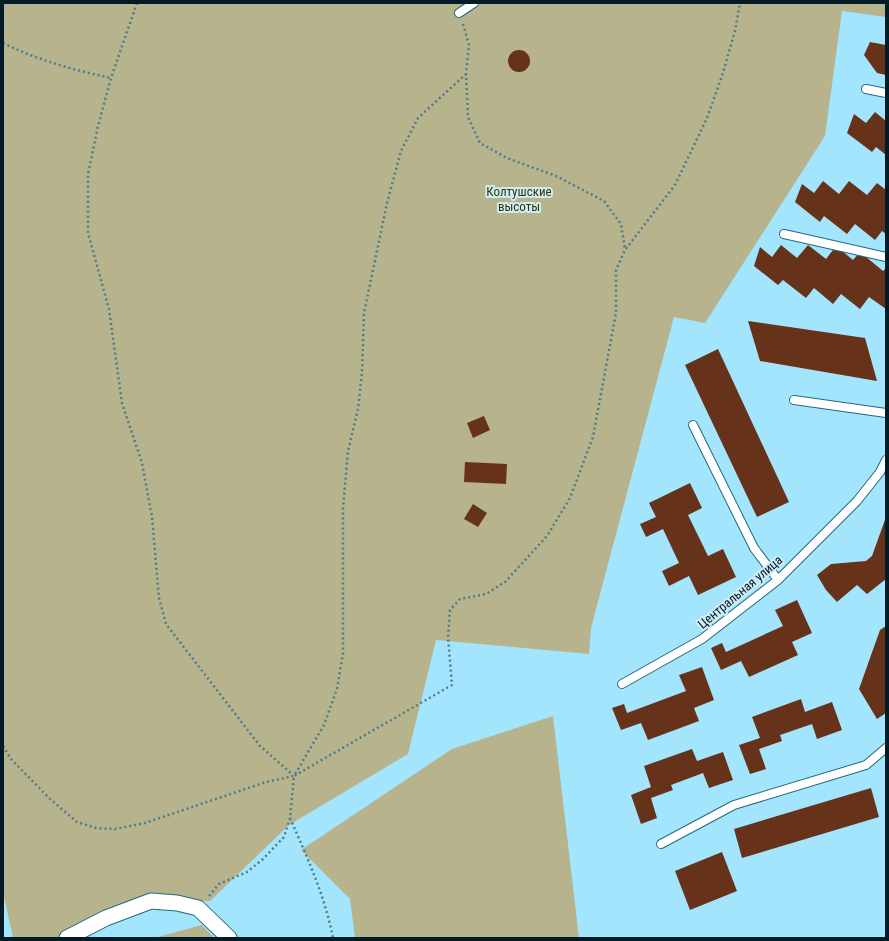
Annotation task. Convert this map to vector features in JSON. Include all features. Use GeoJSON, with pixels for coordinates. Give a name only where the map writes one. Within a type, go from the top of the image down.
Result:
{"type":"FeatureCollection","features":[{"type":"Feature","properties":{"kind":"street"},"geometry":{"type":"LineString","coordinates":[[67,938],[106,918],[151,901],[177,903],[198,908],[229,938]]}},
{"type":"Feature","properties":{"kind":"lane"},"geometry":{"type":"LineString","coordinates":[[459,13],[474,3]]}},
{"type":"Feature","properties":{"kind":"lane"},"geometry":{"type":"LineString","coordinates":[[866,89],[886,93]]}},
{"type":"Feature","properties":{"kind":"lane"},"geometry":{"type":"LineString","coordinates":[[784,234],[886,257]]}},
{"type":"Feature","properties":{"kind":"lane"},"geometry":{"type":"LineString","coordinates":[[794,400],[886,413]]}},
{"type":"Feature","properties":{"kind":"lane"},"geometry":{"type":"LineString","coordinates":[[693,425],[754,548],[778,580]]}},
{"type":"Feature","properties":{"kind":"lane","name":"Центральная улица"},"geometry":{"type":"LineString","coordinates":[[622,684],[702,640],[778,580],[857,500],[880,472],[886,460]]}},
{"type":"Feature","properties":{"kind":"lane"},"geometry":{"type":"LineString","coordinates":[[661,844],[734,805],[866,765],[886,748]]}},
{"type":"Feature","properties":{"kind":"path"},"geometry":{"type":"LineString","coordinates":[[136,3],[111,78],[98,126],[88,174],[88,233],[109,309],[122,402],[142,463],[152,517],[159,598],[166,624],[260,746],[294,776]]}},
{"type":"Feature","properties":{"kind":"path"},"geometry":{"type":"LineString","coordinates":[[3,746],[11,759],[49,798],[77,822],[96,828],[115,829],[145,823],[266,782],[294,776],[452,685],[448,636],[450,610],[460,599],[486,594],[505,582],[547,536],[570,498],[593,437],[616,313],[616,270],[625,250],[675,185],[707,118],[729,54],[740,3]]}},
{"type":"Feature","properties":{"kind":"path"},"geometry":{"type":"LineString","coordinates":[[459,13],[469,45],[466,74],[468,117],[480,143],[507,158],[556,176],[604,201],[622,224],[625,250]]}},
{"type":"Feature","properties":{"kind":"path"},"geometry":{"type":"LineString","coordinates":[[3,43],[20,52],[76,70],[111,78]]}},
{"type":"Feature","properties":{"kind":"path"},"geometry":{"type":"LineString","coordinates":[[198,908],[219,884],[247,872],[263,859],[284,837],[290,818],[294,776],[324,725],[337,690],[344,653],[343,508],[348,451],[358,409],[362,372],[364,313],[387,203],[401,151],[418,118],[466,74]]}},
{"type":"Feature","properties":{"kind":"path"},"geometry":{"type":"LineString","coordinates":[[290,818],[314,873],[329,917],[333,938]]}},
{"type":"Feature","properties":{"kind":"green space","name":"Колтушские высоты"},"geometry":{"type":"Polygon","coordinates":[[[3,3],[886,3],[886,17],[842,11],[825,136],[705,323],[674,317],[591,628],[589,654],[436,640],[408,754],[289,825],[210,901],[142,903],[58,938],[13,938],[3,892],[3,3]]]}},
{"type":"Feature","properties":{"kind":"green space"},"geometry":{"type":"Polygon","coordinates":[[[553,716],[579,938],[355,938],[350,899],[301,850],[452,749],[553,716]]]}},
{"type":"Feature","properties":{"kind":"green space"},"geometry":{"type":"Polygon","coordinates":[[[202,925],[214,938],[154,938],[202,925]]]}},
{"type":"Feature","properties":{"kind":"building"},"geometry":{"type":"Polygon","coordinates":[[[870,42],[886,45],[886,75],[877,73],[864,55],[870,42]]]}},
{"type":"Feature","properties":{"kind":"building"},"geometry":{"type":"Polygon","coordinates":[[[515,50],[523,50],[530,57],[530,65],[523,72],[515,72],[508,65],[508,57],[515,50]]]}},
{"type":"Feature","properties":{"kind":"building"},"geometry":{"type":"Polygon","coordinates":[[[875,112],[886,121],[886,155],[876,147],[872,152],[847,133],[854,114],[866,123],[875,112]]]}},
{"type":"Feature","properties":{"kind":"building"},"geometry":{"type":"Polygon","coordinates":[[[823,181],[839,194],[849,181],[867,195],[877,183],[886,190],[886,234],[882,231],[875,240],[855,224],[847,234],[824,216],[820,222],[795,202],[802,184],[814,193],[823,181]]]}},
{"type":"Feature","properties":{"kind":"building"},"geometry":{"type":"Polygon","coordinates":[[[781,245],[797,258],[808,245],[826,259],[836,246],[853,260],[860,252],[883,271],[886,268],[886,309],[869,297],[860,309],[841,294],[833,304],[814,288],[806,298],[783,280],[778,285],[754,266],[760,247],[772,257],[781,245]]]}},
{"type":"Feature","properties":{"kind":"building"},"geometry":{"type":"Polygon","coordinates":[[[748,321],[865,338],[877,381],[760,361],[748,321]]]}},
{"type":"Feature","properties":{"kind":"building"},"geometry":{"type":"Polygon","coordinates":[[[718,349],[789,502],[757,517],[685,365],[718,349]]]}},
{"type":"Feature","properties":{"kind":"building"},"geometry":{"type":"Polygon","coordinates":[[[484,416],[490,430],[473,438],[467,423],[484,416]]]}},
{"type":"Feature","properties":{"kind":"building"},"geometry":{"type":"Polygon","coordinates":[[[465,462],[507,464],[506,484],[464,482],[465,462]]]}},
{"type":"Feature","properties":{"kind":"building"},"geometry":{"type":"Polygon","coordinates":[[[690,483],[702,508],[688,515],[708,556],[723,549],[736,577],[698,595],[689,576],[669,586],[662,571],[679,563],[663,529],[646,537],[640,524],[656,517],[649,503],[690,483]]]}},
{"type":"Feature","properties":{"kind":"building"},"geometry":{"type":"Polygon","coordinates":[[[473,504],[487,513],[478,527],[464,519],[473,504]]]}},
{"type":"Feature","properties":{"kind":"building"},"geometry":{"type":"Polygon","coordinates":[[[886,517],[886,579],[867,594],[857,585],[837,602],[826,590],[817,575],[831,564],[866,561],[872,556],[886,517]]]}},
{"type":"Feature","properties":{"kind":"building"},"geometry":{"type":"Polygon","coordinates":[[[797,600],[812,633],[792,642],[798,655],[749,677],[741,661],[721,670],[711,648],[722,643],[726,652],[783,626],[775,610],[797,600]]]}},
{"type":"Feature","properties":{"kind":"building"},"geometry":{"type":"Polygon","coordinates":[[[886,626],[886,713],[877,719],[859,689],[880,630],[886,626]]]}},
{"type":"Feature","properties":{"kind":"building"},"geometry":{"type":"Polygon","coordinates":[[[702,667],[714,700],[694,708],[699,721],[648,740],[641,723],[621,730],[612,708],[624,704],[627,713],[686,691],[679,675],[702,667]]]}},
{"type":"Feature","properties":{"kind":"building"},"geometry":{"type":"Polygon","coordinates":[[[801,699],[805,712],[832,702],[842,730],[817,739],[812,724],[780,735],[782,741],[759,749],[766,769],[750,774],[739,745],[760,738],[752,717],[801,699]]]}},
{"type":"Feature","properties":{"kind":"building"},"geometry":{"type":"Polygon","coordinates":[[[692,749],[697,761],[723,752],[733,780],[709,788],[703,773],[671,785],[673,790],[651,798],[657,818],[641,824],[631,795],[651,787],[644,766],[692,749]]]}},
{"type":"Feature","properties":{"kind":"building"},"geometry":{"type":"Polygon","coordinates":[[[871,788],[879,817],[742,858],[734,829],[871,788]]]}},
{"type":"Feature","properties":{"kind":"building"},"geometry":{"type":"Polygon","coordinates":[[[722,852],[737,891],[690,910],[675,871],[722,852]]]}}]}
